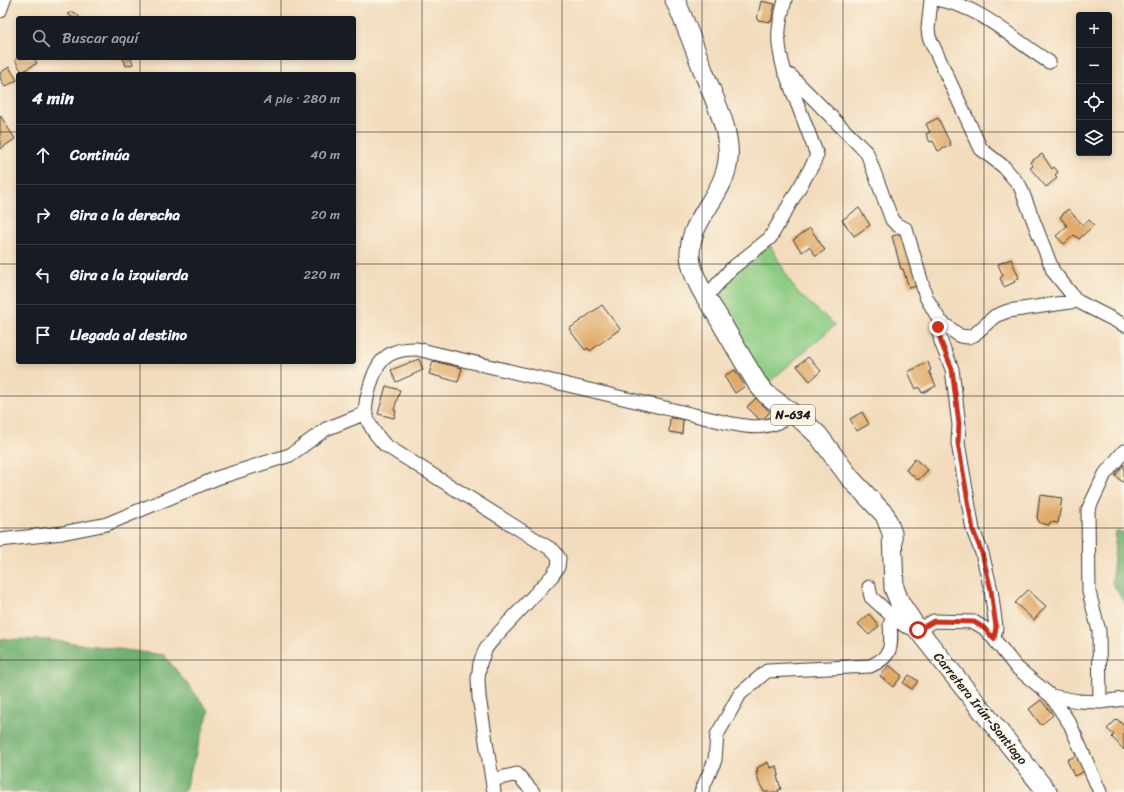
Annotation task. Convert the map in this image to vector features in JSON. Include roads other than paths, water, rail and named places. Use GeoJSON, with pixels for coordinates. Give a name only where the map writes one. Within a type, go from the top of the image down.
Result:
{"type":"FeatureCollection","features":[{"type":"Feature","properties":{"kind":"highway","name":"Carretera Irún-Santiago"},"geometry":{"type":"LineString","coordinates":[[675,0],[719,112],[726,140],[728,160],[724,177],[716,195],[692,235],[690,248],[691,264],[698,284],[757,383],[766,394],[804,422],[818,435],[850,478],[885,515],[892,533],[894,588],[900,604],[918,630],[1047,792]]}},
{"type":"Feature","properties":{"kind":"street"},"geometry":{"type":"LineString","coordinates":[[0,11],[4,0]]}},
{"type":"Feature","properties":{"kind":"street"},"geometry":{"type":"LineString","coordinates":[[706,298],[731,269],[770,238],[813,164],[817,154],[785,73],[778,44],[780,21],[785,0]]}},
{"type":"Feature","properties":{"kind":"street"},"geometry":{"type":"LineString","coordinates":[[931,0],[928,28],[929,37],[935,46],[981,149],[1004,167],[1020,186],[1054,271],[1077,301],[1124,325]]}},
{"type":"Feature","properties":{"kind":"street"},"geometry":{"type":"LineString","coordinates":[[940,0],[962,5],[977,13],[1049,62]]}},
{"type":"Feature","properties":{"kind":"street"},"geometry":{"type":"LineString","coordinates":[[785,73],[792,76],[867,153],[892,220],[897,225],[906,229],[926,297],[940,321],[960,336],[968,337],[974,336],[995,316],[1008,311],[1077,301]]}},
{"type":"Feature","properties":{"kind":"street"},"geometry":{"type":"LineString","coordinates":[[940,321],[938,327],[941,342],[952,369],[959,424],[958,443],[973,530],[982,553],[991,590],[996,627],[994,639]]}},
{"type":"Feature","properties":{"kind":"street"},"geometry":{"type":"LineString","coordinates":[[533,792],[517,774],[493,786],[479,697],[478,679],[480,663],[486,648],[552,576],[558,567],[558,558],[554,551],[386,445],[376,436],[366,413],[366,404],[376,367],[390,354],[403,349],[432,352],[696,417],[755,428],[771,426],[783,420],[787,410]]}},
{"type":"Feature","properties":{"kind":"street"},"geometry":{"type":"LineString","coordinates":[[0,540],[62,533],[107,524],[217,478],[290,455],[326,429],[366,413]]}},
{"type":"Feature","properties":{"kind":"street"},"geometry":{"type":"LineString","coordinates":[[1100,702],[1099,631],[1089,592],[1088,510],[1105,474],[1124,451]]}},
{"type":"Feature","properties":{"kind":"street"},"geometry":{"type":"LineString","coordinates":[[869,587],[871,597],[895,619],[906,626],[918,630],[934,621],[974,622],[984,628],[1016,667],[1051,696],[1070,724],[1100,792]]}},
{"type":"Feature","properties":{"kind":"street"},"geometry":{"type":"LineString","coordinates":[[701,792],[715,760],[717,735],[740,694],[754,681],[767,671],[870,666],[881,661],[888,654],[891,638],[890,624],[895,619]]}},
{"type":"Feature","properties":{"kind":"street"},"geometry":{"type":"LineString","coordinates":[[1051,696],[1078,701],[1100,702],[1124,699]]}}]}
